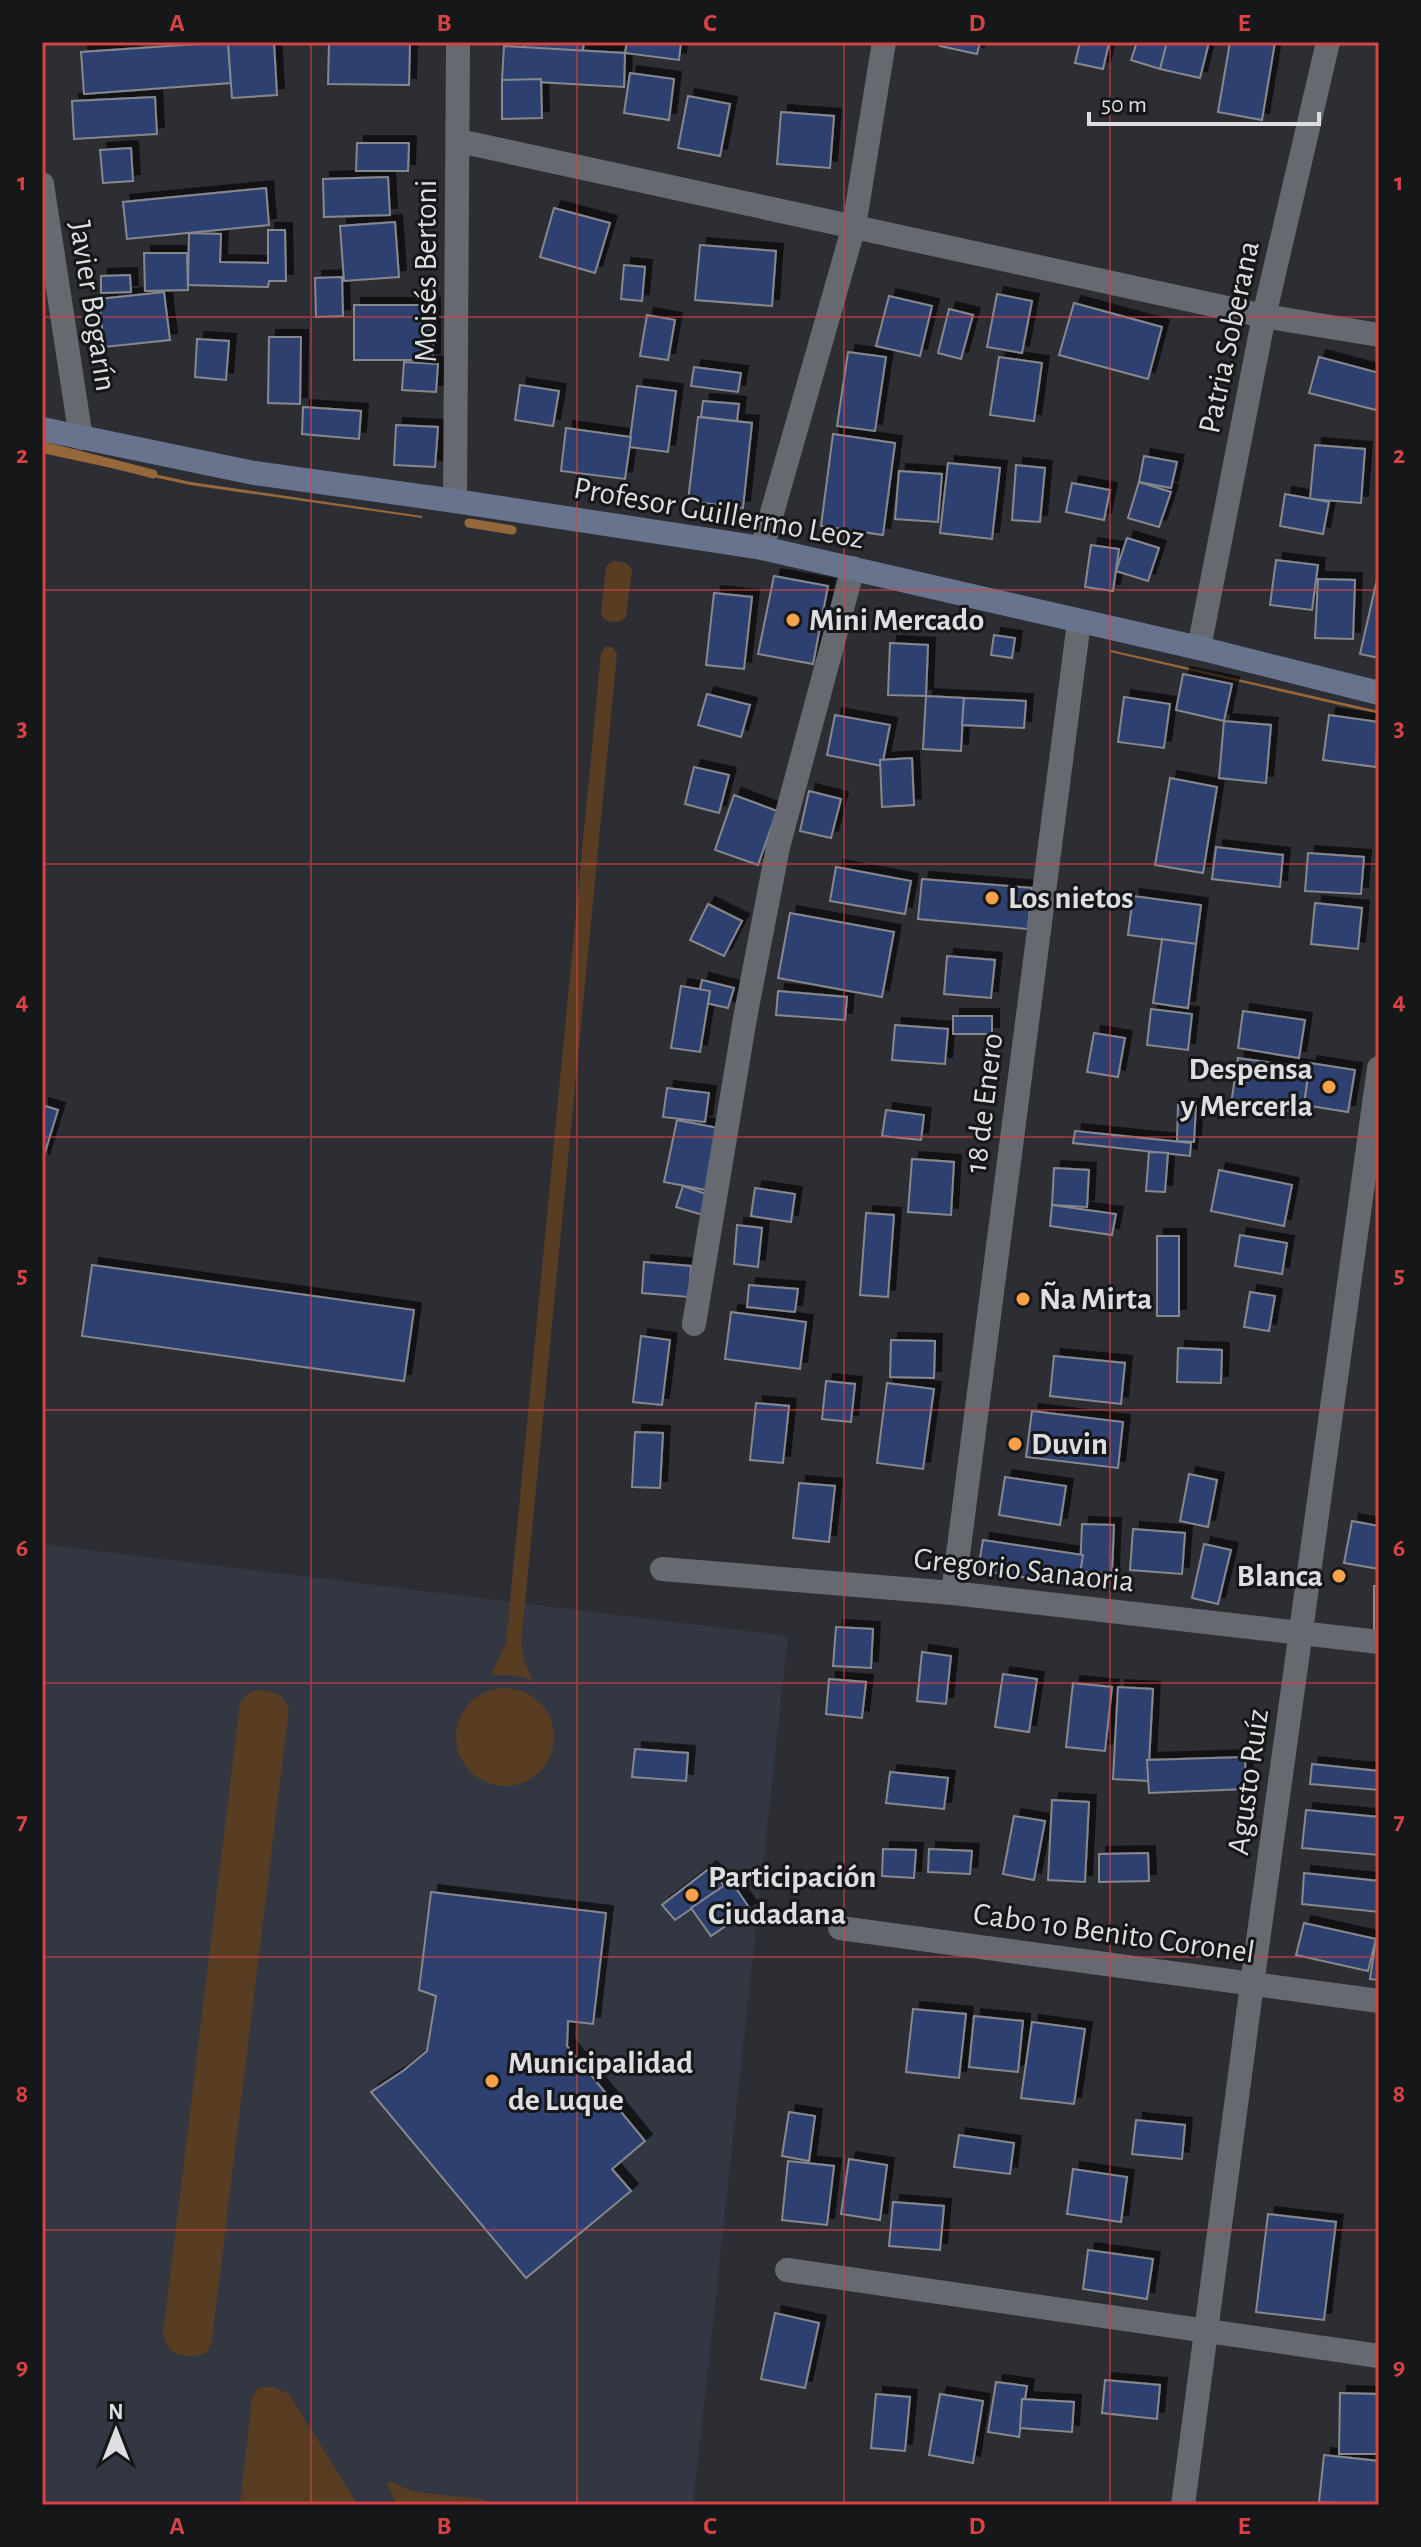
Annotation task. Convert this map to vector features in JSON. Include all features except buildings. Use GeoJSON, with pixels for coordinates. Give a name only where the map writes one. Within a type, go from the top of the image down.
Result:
{"type":"FeatureCollection","features":[{"type":"Feature","properties":{"kind":"street","name":"Moisés Bertoni"},"geometry":{"type":"LineString","coordinates":[[455,501],[458,42]]}},
{"type":"Feature","properties":{"kind":"street"},"geometry":{"type":"LineString","coordinates":[[762,548],[854,226],[884,42]]}},
{"type":"Feature","properties":{"kind":"street","name":"Patria Soberana"},"geometry":{"type":"LineString","coordinates":[[1199,648],[1264,316],[1328,42]]}},
{"type":"Feature","properties":{"kind":"street"},"geometry":{"type":"LineString","coordinates":[[459,141],[1264,316],[1379,335]]}},
{"type":"Feature","properties":{"kind":"street","name":"Javier Bogarín"},"geometry":{"type":"LineString","coordinates":[[42,184],[81,438]]}},
{"type":"Feature","properties":{"kind":"street","name":"Profesor Guillermo Leoz"},"geometry":{"type":"LineString","coordinates":[[42,429],[254,473],[762,548],[1199,648],[1379,693]]}},
{"type":"Feature","properties":{"kind":"street"},"geometry":{"type":"LineString","coordinates":[[694,1324],[745,1018],[778,847],[853,568]]}},
{"type":"Feature","properties":{"kind":"street","name":"18 de Enero"},"geometry":{"type":"LineString","coordinates":[[953,1593],[1079,622]]}},
{"type":"Feature","properties":{"kind":"street","name":"Agusto Ruíz"},"geometry":{"type":"LineString","coordinates":[[1183,2505],[1379,1068]]}},
{"type":"Feature","properties":{"kind":"street","name":"Gregorio Sanaoria"},"geometry":{"type":"LineString","coordinates":[[662,1569],[953,1593],[1379,1642]]}},
{"type":"Feature","properties":{"kind":"street","name":"Cabo 1o Benito Coronel"},"geometry":{"type":"LineString","coordinates":[[840,1928],[1379,2001]]}},
{"type":"Feature","properties":{"kind":"street"},"geometry":{"type":"LineString","coordinates":[[787,2270],[1379,2356]]}},
{"type":"Feature","properties":{"kind":"shaded area"},"geometry":{"type":"Polygon","coordinates":[[[42,449],[191,482],[422,518],[190,485],[42,453],[42,449]]]}},
{"type":"Feature","properties":{"kind":"shaded area"},"geometry":{"type":"Polygon","coordinates":[[[613,561],[627,564],[632,570],[626,617],[615,622],[603,618],[601,613],[606,566],[613,561]]]}},
{"type":"Feature","properties":{"kind":"shaded area"},"geometry":{"type":"Polygon","coordinates":[[[606,646],[612,647],[617,654],[521,1644],[533,1681],[516,1675],[491,1675],[506,1643],[601,653],[606,646]]]}},
{"type":"Feature","properties":{"kind":"shaded area"},"geometry":{"type":"Polygon","coordinates":[[[1110,652],[1379,711],[1379,714],[1110,652]]]}},
{"type":"Feature","properties":{"kind":"shaded area"},"geometry":{"type":"Polygon","coordinates":[[[42,1544],[788,1636],[693,2505],[42,2505],[42,1544]]]}},
{"type":"Feature","properties":{"kind":"shaded area"},"geometry":{"type":"Polygon","coordinates":[[[505,1688],[532,1696],[546,1710],[554,1737],[546,1764],[532,1778],[505,1786],[478,1778],[464,1764],[456,1737],[464,1710],[478,1696],[505,1688]]]}},
{"type":"Feature","properties":{"kind":"shaded area"},"geometry":{"type":"Polygon","coordinates":[[[257,1690],[277,1694],[289,1709],[212,2339],[208,2352],[186,2356],[169,2348],[163,2334],[240,1703],[246,1695],[257,1690]]]}},
{"type":"Feature","properties":{"kind":"shaded area"},"geometry":{"type":"Polygon","coordinates":[[[263,2387],[273,2387],[289,2394],[358,2505],[240,2505],[252,2398],[263,2387]]]}},
{"type":"Feature","properties":{"kind":"shaded area"},"geometry":{"type":"Polygon","coordinates":[[[388,2481],[415,2492],[482,2499],[495,2505],[397,2505],[388,2481]]]}},
{"type":"Feature","properties":{"kind":"waterway"},"geometry":{"type":"LineString","coordinates":[[44,446],[153,474]]}},
{"type":"Feature","properties":{"kind":"waterway"},"geometry":{"type":"LineString","coordinates":[[469,523],[512,530]]}},
{"type":"Feature","properties":{"kind":"place","name":"Mini Mercado"},"geometry":{"type":"Point","coordinates":[793,620]}},
{"type":"Feature","properties":{"kind":"place","name":"Los nietos"},"geometry":{"type":"Point","coordinates":[992,898]}},
{"type":"Feature","properties":{"kind":"place","name":"Despensa y Mercerla"},"geometry":{"type":"Point","coordinates":[1329,1087]}},
{"type":"Feature","properties":{"kind":"place","name":"Ña Mirta"},"geometry":{"type":"Point","coordinates":[1023,1299]}},
{"type":"Feature","properties":{"kind":"place","name":"Duvin"},"geometry":{"type":"Point","coordinates":[1015,1444]}},
{"type":"Feature","properties":{"kind":"place","name":"Blanca"},"geometry":{"type":"Point","coordinates":[1339,1576]}},
{"type":"Feature","properties":{"kind":"place","name":"Participación Ciudadana"},"geometry":{"type":"Point","coordinates":[692,1895]}},
{"type":"Feature","properties":{"kind":"place","name":"Municipalidad de Luque"},"geometry":{"type":"Point","coordinates":[492,2081]}}]}
